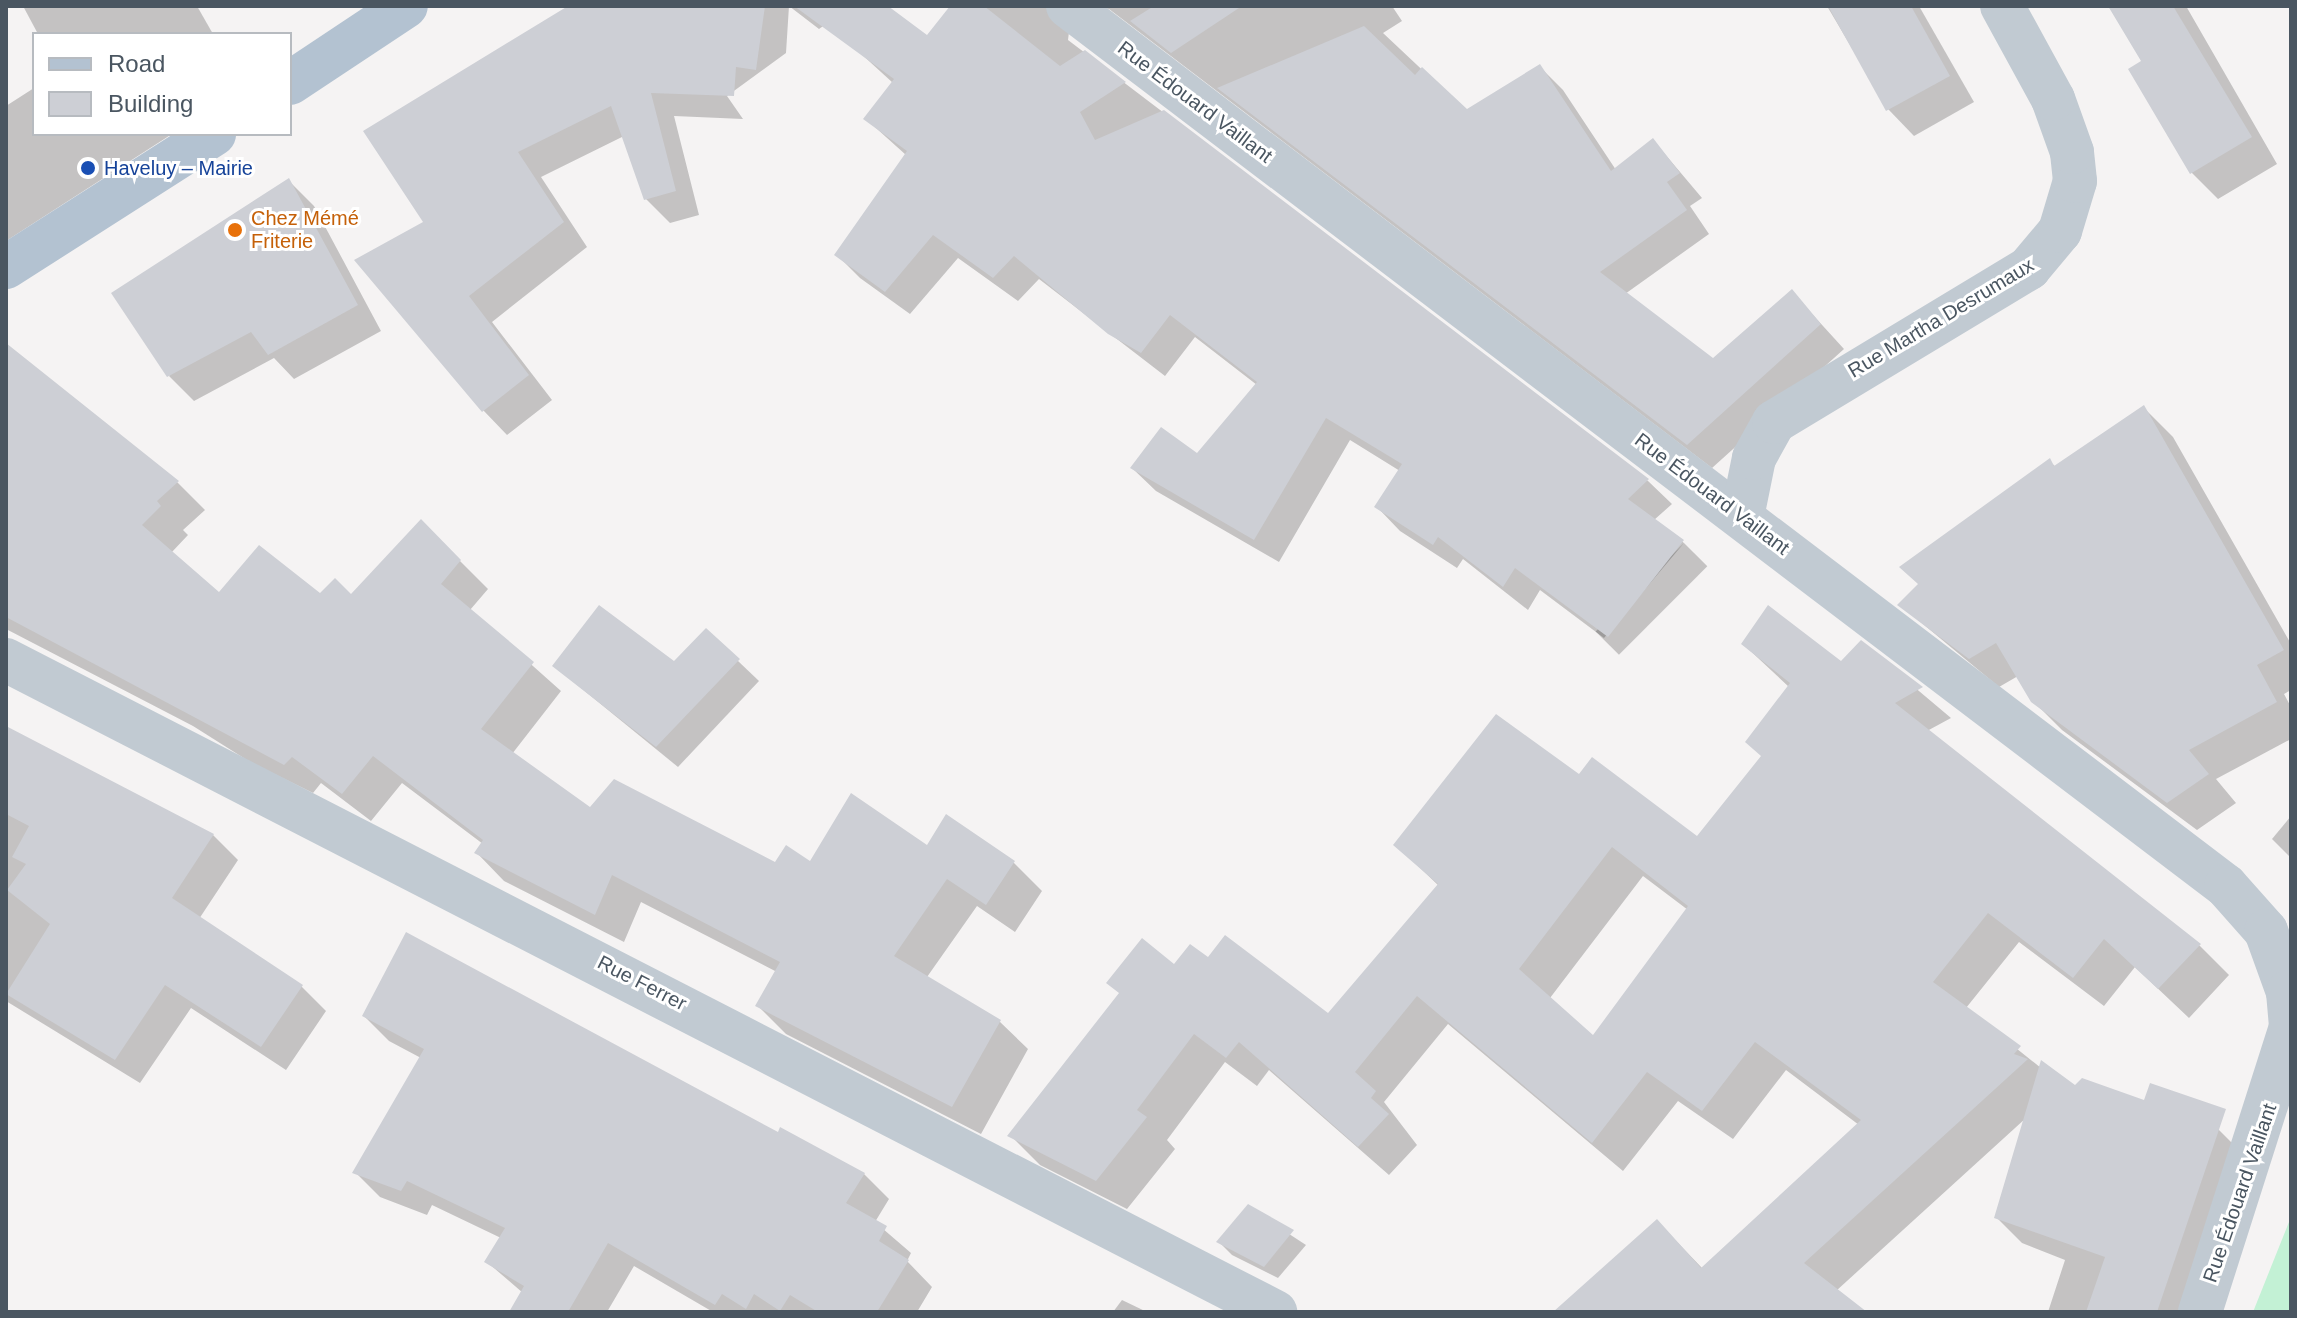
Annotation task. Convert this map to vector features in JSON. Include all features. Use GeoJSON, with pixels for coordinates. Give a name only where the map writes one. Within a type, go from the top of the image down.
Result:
{"type":"FeatureCollection","features":[{"type":"Feature","properties":{"kind":"main road"},"geometry":{"type":"LineString","coordinates":[[292,82],[406,6]]}},
{"type":"Feature","properties":{"kind":"main road"},"geometry":{"type":"LineString","coordinates":[[15,266],[211,136]]}},
{"type":"Feature","properties":{"kind":"street","name":"Rue Édouard Vaillant"},"geometry":{"type":"LineString","coordinates":[[1068,6],[2226,886],[2266,931],[2288,992],[2291,1027],[2200,1312]]}},
{"type":"Feature","properties":{"kind":"street","name":"Rue Martha Desrumaux"},"geometry":{"type":"LineString","coordinates":[[1742,517],[1754,458],[1774,422],[2029,268],[2060,231],[2075,181],[2072,152],[2053,99],[2002,6]]}},
{"type":"Feature","properties":{"kind":"street","name":"Rue Ferrer"},"geometry":{"type":"LineString","coordinates":[[6,660],[1275,1312]]}},
{"type":"Feature","properties":{"kind":"green space"},"geometry":{"type":"Polygon","coordinates":[[[2291,1217],[2291,1312],[2253,1312],[2291,1217]]]}},
{"type":"Feature","properties":{"kind":"building"},"geometry":{"type":"Polygon","coordinates":[[[568,6],[765,6],[756,70],[736,67],[734,96],[651,93],[676,191],[644,200],[611,106],[518,152],[564,222],[469,296],[529,375],[482,412],[354,260],[423,222],[363,131],[568,6]]]}},
{"type":"Feature","properties":{"kind":"building"},"geometry":{"type":"Polygon","coordinates":[[[794,6],[888,6],[927,35],[950,6],[984,6],[1060,66],[1085,50],[1126,82],[1080,112],[1095,140],[1164,110],[1649,479],[1628,499],[1684,540],[1608,637],[1515,568],[1503,587],[1438,537],[1433,545],[1374,507],[1402,464],[1326,418],[1254,540],[1130,468],[1161,427],[1197,453],[1257,382],[1170,315],[1141,353],[1108,334],[1014,256],[993,278],[933,235],[885,292],[834,255],[907,151],[863,119],[894,79],[794,6]]]}},
{"type":"Feature","properties":{"kind":"building"},"geometry":{"type":"Polygon","coordinates":[[[1154,6],[1242,6],[1171,53],[1130,21],[1154,6]]]}},
{"type":"Feature","properties":{"kind":"building"},"geometry":{"type":"Polygon","coordinates":[[[1828,6],[1911,6],[1950,76],[1886,111],[1828,6]]]}},
{"type":"Feature","properties":{"kind":"building"},"geometry":{"type":"Polygon","coordinates":[[[2108,6],[2173,6],[2252,137],[2190,174],[2128,69],[2141,61],[2108,6]]]}},
{"type":"Feature","properties":{"kind":"building"},"geometry":{"type":"Polygon","coordinates":[[[1364,26],[1415,75],[1422,67],[1467,109],[1540,64],[1611,171],[1653,138],[1680,173],[1667,182],[1687,210],[1600,272],[1713,358],[1792,289],[1821,324],[1687,445],[1217,88],[1364,26]]]}},
{"type":"Feature","properties":{"kind":"building"},"geometry":{"type":"Polygon","coordinates":[[[289,178],[358,305],[268,355],[251,332],[167,377],[111,293],[289,178]]]}},
{"type":"Feature","properties":{"kind":"building"},"geometry":{"type":"Polygon","coordinates":[[[6,343],[179,481],[157,501],[161,506],[142,525],[219,592],[259,545],[320,593],[335,578],[351,594],[421,519],[461,560],[441,584],[534,662],[481,729],[590,807],[614,779],[775,862],[786,845],[810,861],[851,793],[927,845],[946,814],[1015,861],[986,905],[947,879],[894,956],[1001,1020],[952,1107],[755,1006],[780,962],[612,875],[595,915],[474,853],[483,840],[373,756],[342,794],[292,757],[284,765],[6,617],[6,343]]]}},
{"type":"Feature","properties":{"kind":"building"},"geometry":{"type":"Polygon","coordinates":[[[2144,405],[2284,650],[2257,665],[2277,702],[2189,750],[2209,774],[2167,803],[2031,702],[1996,643],[1969,659],[1897,605],[1918,584],[1899,567],[2050,458],[2054,466],[2144,405]]]}},
{"type":"Feature","properties":{"kind":"building"},"geometry":{"type":"Polygon","coordinates":[[[599,605],[674,661],[706,628],[740,659],[656,747],[552,666],[599,605]]]}},
{"type":"Feature","properties":{"kind":"building"},"geometry":{"type":"Polygon","coordinates":[[[1768,605],[1841,661],[1861,640],[1923,687],[1895,703],[2201,944],[2158,989],[2104,939],[2073,978],[1988,913],[1933,982],[2021,1046],[2014,1054],[2028,1059],[1804,1263],[1867,1312],[1553,1312],[1657,1219],[1701,1268],[1861,1120],[1755,1042],[1702,1111],[1647,1072],[1592,1143],[1417,996],[1355,1072],[1376,1091],[1371,1098],[1389,1114],[1358,1147],[1239,1042],[1226,1058],[1194,1034],[1137,1110],[1147,1117],[1096,1181],[1007,1136],[1119,993],[1106,983],[1142,938],[1174,964],[1190,944],[1208,957],[1225,935],[1328,1013],[1438,884],[1393,845],[1496,714],[1579,774],[1592,757],[1697,836],[1761,756],[1745,742],[1790,683],[1741,644],[1768,605]],[[1612,847],[1519,969],[1593,1035],[1688,906],[1612,847]]]}},
{"type":"Feature","properties":{"kind":"building"},"geometry":{"type":"Polygon","coordinates":[[[6,726],[214,834],[172,898],[303,985],[261,1047],[165,985],[115,1060],[6,994],[50,924],[7,890],[26,864],[12,857],[29,826],[6,814],[6,726]]]}},
{"type":"Feature","properties":{"kind":"building"},"geometry":{"type":"Polygon","coordinates":[[[406,932],[778,1132],[780,1127],[865,1173],[846,1203],[887,1226],[879,1241],[909,1260],[877,1312],[818,1312],[790,1295],[780,1311],[754,1294],[746,1309],[722,1294],[715,1305],[608,1243],[568,1312],[509,1312],[524,1286],[484,1262],[505,1228],[407,1181],[401,1191],[352,1173],[424,1049],[362,1016],[406,932]]]}},
{"type":"Feature","properties":{"kind":"building"},"geometry":{"type":"Polygon","coordinates":[[[2041,1060],[2075,1085],[2082,1078],[2144,1100],[2150,1083],[2226,1109],[2157,1312],[2086,1312],[2105,1257],[1994,1218],[2041,1060]]]}},
{"type":"Feature","properties":{"kind":"building"},"geometry":{"type":"Polygon","coordinates":[[[1248,1204],[1294,1230],[1264,1267],[1216,1242],[1248,1204]]]}},
{"type":"Feature","properties":{"kind":"place","name":"Haveluy – Mairie"},"geometry":{"type":"Point","coordinates":[88,168]}},
{"type":"Feature","properties":{"kind":"place","name":"Chez Mémé Friterie"},"geometry":{"type":"Point","coordinates":[235,230]}}]}
